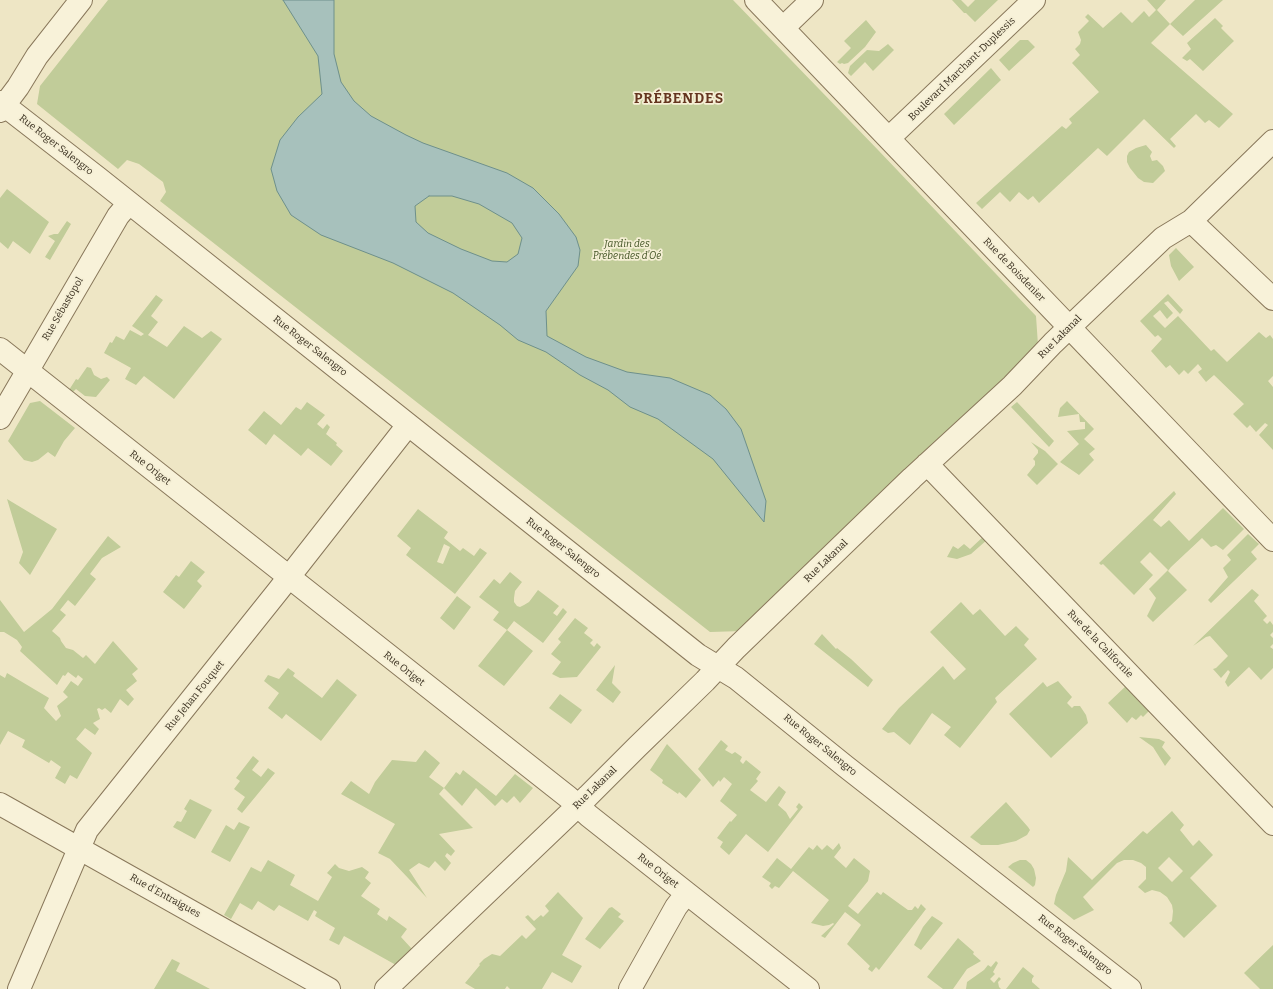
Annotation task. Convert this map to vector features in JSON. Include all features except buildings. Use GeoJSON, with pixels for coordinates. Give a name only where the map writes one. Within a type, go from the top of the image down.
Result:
{"type":"FeatureCollection","features":[{"type":"Feature","properties":{"kind":"street"},"geometry":{"type":"LineString","coordinates":[[1,106],[18,87],[37,56],[81,0]]}},
{"type":"Feature","properties":{"kind":"street","name":"Rue de Boisdenier"},"geometry":{"type":"LineString","coordinates":[[756,0],[1273,540]]}},
{"type":"Feature","properties":{"kind":"street"},"geometry":{"type":"LineString","coordinates":[[783,28],[812,0]]}},
{"type":"Feature","properties":{"kind":"street","name":"Boulevard Marchant-Duplessis"},"geometry":{"type":"LineString","coordinates":[[889,138],[1034,0]]}},
{"type":"Feature","properties":{"kind":"street","name":"Rue Roger Salengro"},"geometry":{"type":"LineString","coordinates":[[1,106],[129,203],[698,655],[736,678],[1128,988]]}},
{"type":"Feature","properties":{"kind":"street","name":"Rue Lakanal"},"geometry":{"type":"LineString","coordinates":[[386,989],[578,806],[706,681],[717,667],[927,464],[1012,386],[1069,328],[1163,238],[1191,221],[1273,141]]}},
{"type":"Feature","properties":{"kind":"street","name":"Rue Sébastopol"},"geometry":{"type":"LineString","coordinates":[[0,418],[118,216],[129,203]]}},
{"type":"Feature","properties":{"kind":"street"},"geometry":{"type":"LineString","coordinates":[[1191,221],[1273,299]]}},
{"type":"Feature","properties":{"kind":"street","name":"Rue Origet"},"geometry":{"type":"LineString","coordinates":[[0,350],[289,577],[578,806],[686,894],[808,989]]}},
{"type":"Feature","properties":{"kind":"street","name":"Rue Jehan Fouquet"},"geometry":{"type":"LineString","coordinates":[[19,989],[87,830],[289,577],[408,424]]}},
{"type":"Feature","properties":{"kind":"street","name":"Rue de la Californie"},"geometry":{"type":"LineString","coordinates":[[927,464],[1273,824]]}},
{"type":"Feature","properties":{"kind":"street","name":"Rue d'Entraigues"},"geometry":{"type":"LineString","coordinates":[[0,804],[329,989]]}},
{"type":"Feature","properties":{"kind":"street"},"geometry":{"type":"LineString","coordinates":[[630,989],[676,907],[686,894]]}},
{"type":"Feature","properties":{"kind":"green space","name":"Jardin des Prébendes d'Oé"},"geometry":{"type":"Polygon","coordinates":[[[108,0],[733,0],[1036,316],[1038,345],[743,631],[710,632],[160,201],[166,192],[163,182],[139,164],[127,160],[118,169],[37,104],[40,86],[108,0]]]}},
{"type":"Feature","properties":{"kind":"green space"},"geometry":{"type":"Polygon","coordinates":[[[952,0],[961,0],[968,7],[975,0],[998,0],[975,22],[952,0]]]}},
{"type":"Feature","properties":{"kind":"green space"},"geometry":{"type":"Polygon","coordinates":[[[1147,0],[1166,0],[1157,10],[1170,24],[1151,43],[1233,114],[1219,128],[1209,120],[1205,123],[1196,114],[1170,139],[1176,146],[1174,148],[1144,119],[1107,156],[1098,148],[1039,203],[1033,196],[1028,200],[1019,192],[1010,202],[1000,192],[982,209],[976,203],[1062,126],[1066,129],[1072,123],[1069,119],[1099,92],[1072,63],[1080,55],[1075,49],[1080,44],[1081,40],[1078,32],[1089,21],[1085,17],[1088,14],[1103,28],[1121,12],[1132,23],[1144,11],[1149,17],[1156,10],[1147,0]]]}},
{"type":"Feature","properties":{"kind":"green space"},"geometry":{"type":"Polygon","coordinates":[[[1195,0],[1223,0],[1183,36],[1170,24],[1195,0]]]}},
{"type":"Feature","properties":{"kind":"green space"},"geometry":{"type":"Polygon","coordinates":[[[1215,18],[1223,26],[1221,28],[1234,41],[1203,71],[1190,59],[1187,61],[1182,58],[1191,49],[1187,43],[1215,18]]]}},
{"type":"Feature","properties":{"kind":"green space"},"geometry":{"type":"Polygon","coordinates":[[[866,20],[876,32],[865,47],[848,63],[840,64],[837,62],[851,48],[844,41],[866,20]]]}},
{"type":"Feature","properties":{"kind":"green space"},"geometry":{"type":"Polygon","coordinates":[[[1020,40],[1028,40],[1035,47],[1009,71],[999,60],[1020,40]]]}},
{"type":"Feature","properties":{"kind":"green space"},"geometry":{"type":"Polygon","coordinates":[[[888,44],[894,50],[873,71],[865,62],[851,76],[848,73],[850,66],[867,50],[879,51],[888,44]]]}},
{"type":"Feature","properties":{"kind":"green space"},"geometry":{"type":"Polygon","coordinates":[[[991,68],[1001,80],[954,125],[944,114],[991,68]]]}},
{"type":"Feature","properties":{"kind":"green space"},"geometry":{"type":"Polygon","coordinates":[[[1146,145],[1152,152],[1150,156],[1152,161],[1157,160],[1163,166],[1165,171],[1153,183],[1144,182],[1138,178],[1127,162],[1129,152],[1146,145]]]}},
{"type":"Feature","properties":{"kind":"green space"},"geometry":{"type":"Polygon","coordinates":[[[7,189],[49,222],[30,254],[13,241],[8,249],[0,242],[0,198],[7,189]]]}},
{"type":"Feature","properties":{"kind":"green space"},"geometry":{"type":"Polygon","coordinates":[[[67,221],[71,224],[50,260],[45,257],[55,241],[48,236],[58,234],[67,221]]]}},
{"type":"Feature","properties":{"kind":"green space"},"geometry":{"type":"Polygon","coordinates":[[[1176,248],[1194,267],[1179,281],[1171,266],[1169,255],[1176,248]]]}},
{"type":"Feature","properties":{"kind":"green space"},"geometry":{"type":"Polygon","coordinates":[[[1168,294],[1183,310],[1180,314],[1168,301],[1164,303],[1173,313],[1167,319],[1160,310],[1153,316],[1165,328],[1178,316],[1211,351],[1214,349],[1227,362],[1259,332],[1266,338],[1270,335],[1273,339],[1273,376],[1268,381],[1273,387],[1273,450],[1259,435],[1268,425],[1265,423],[1256,432],[1250,425],[1247,428],[1233,414],[1244,404],[1214,375],[1206,382],[1198,372],[1202,369],[1198,364],[1188,374],[1184,370],[1179,375],[1170,365],[1166,368],[1151,351],[1162,339],[1158,335],[1155,337],[1140,321],[1168,294]]]}},
{"type":"Feature","properties":{"kind":"green space"},"geometry":{"type":"Polygon","coordinates":[[[156,295],[163,300],[151,316],[158,322],[148,335],[167,347],[184,326],[202,338],[211,331],[222,339],[174,399],[144,376],[136,385],[125,379],[131,368],[104,353],[110,342],[112,343],[116,336],[124,340],[130,330],[141,336],[144,334],[132,326],[156,295]]]}},
{"type":"Feature","properties":{"kind":"green space"},"geometry":{"type":"Polygon","coordinates":[[[87,367],[91,368],[94,375],[101,379],[107,377],[110,380],[96,397],[85,396],[76,389],[72,393],[69,390],[76,379],[78,380],[87,367]]]}},
{"type":"Feature","properties":{"kind":"green space"},"geometry":{"type":"Polygon","coordinates":[[[40,401],[75,428],[64,441],[55,457],[48,452],[38,460],[32,462],[24,460],[8,441],[30,403],[40,401]]]}},
{"type":"Feature","properties":{"kind":"green space"},"geometry":{"type":"Polygon","coordinates":[[[1067,401],[1094,429],[1084,439],[1095,449],[1089,454],[1094,460],[1079,475],[1060,462],[1079,444],[1067,431],[1085,429],[1085,422],[1080,422],[1079,414],[1058,417],[1060,408],[1067,401]]]}},
{"type":"Feature","properties":{"kind":"green space"},"geometry":{"type":"Polygon","coordinates":[[[307,402],[325,415],[317,424],[323,429],[327,424],[330,427],[326,434],[337,443],[336,445],[343,451],[331,466],[308,448],[301,456],[274,434],[266,445],[248,430],[264,411],[281,425],[296,407],[301,410],[307,402]]]}},
{"type":"Feature","properties":{"kind":"green space"},"geometry":{"type":"Polygon","coordinates":[[[1017,402],[1054,441],[1049,447],[1011,407],[1017,402]]]}},
{"type":"Feature","properties":{"kind":"green space"},"geometry":{"type":"Polygon","coordinates":[[[1031,442],[1045,451],[1058,464],[1037,485],[1027,475],[1035,465],[1035,461],[1033,459],[1038,453],[1038,450],[1031,442]]]}},
{"type":"Feature","properties":{"kind":"green space"},"geometry":{"type":"Polygon","coordinates":[[[1174,491],[1176,494],[1153,520],[1161,527],[1169,520],[1189,541],[1223,508],[1244,529],[1223,550],[1216,545],[1211,547],[1202,538],[1171,567],[1168,571],[1187,590],[1153,622],[1147,616],[1156,598],[1149,589],[1168,570],[1150,552],[1140,562],[1153,575],[1134,595],[1103,564],[1101,565],[1099,563],[1174,491]]]}},
{"type":"Feature","properties":{"kind":"green space"},"geometry":{"type":"Polygon","coordinates":[[[7,499],[57,529],[30,575],[19,563],[23,552],[7,499]]]}},
{"type":"Feature","properties":{"kind":"green space"},"geometry":{"type":"Polygon","coordinates":[[[418,509],[448,532],[444,538],[460,551],[463,548],[474,556],[480,548],[487,553],[455,594],[406,555],[411,548],[397,536],[418,509]],[[444,544],[437,562],[443,564],[450,547],[444,544]]]}},
{"type":"Feature","properties":{"kind":"green space"},"geometry":{"type":"Polygon","coordinates":[[[1248,534],[1259,544],[1251,552],[1257,559],[1211,603],[1208,600],[1228,577],[1223,568],[1231,560],[1227,555],[1248,534]]]}},
{"type":"Feature","properties":{"kind":"green space"},"geometry":{"type":"Polygon","coordinates":[[[985,535],[988,539],[971,554],[957,559],[947,557],[953,546],[958,549],[964,544],[970,549],[985,535]]]}},
{"type":"Feature","properties":{"kind":"green space"},"geometry":{"type":"Polygon","coordinates":[[[108,536],[121,547],[102,558],[90,574],[96,579],[75,606],[68,600],[60,610],[66,615],[52,631],[60,638],[66,648],[73,650],[83,658],[86,655],[95,664],[113,641],[138,669],[132,674],[137,681],[126,690],[134,699],[128,706],[120,699],[111,713],[105,708],[102,710],[99,708],[97,709],[100,719],[93,723],[99,729],[95,735],[85,728],[76,739],[92,753],[77,779],[70,775],[65,784],[55,778],[61,767],[51,760],[49,763],[22,747],[25,740],[8,731],[0,745],[0,675],[5,678],[7,673],[49,698],[44,708],[56,721],[61,716],[57,706],[68,697],[63,692],[71,681],[78,686],[83,679],[78,675],[76,678],[68,672],[65,676],[63,675],[57,685],[20,651],[22,647],[17,640],[4,632],[0,632],[0,600],[24,632],[52,609],[108,536]]]}},
{"type":"Feature","properties":{"kind":"green space"},"geometry":{"type":"Polygon","coordinates":[[[191,561],[205,572],[197,581],[202,586],[184,609],[163,592],[176,575],[179,577],[191,561]]]}},
{"type":"Feature","properties":{"kind":"green space"},"geometry":{"type":"Polygon","coordinates":[[[510,572],[522,582],[515,591],[514,602],[517,606],[520,607],[529,602],[538,590],[559,606],[553,613],[557,616],[563,608],[567,612],[543,643],[514,621],[507,630],[493,620],[499,612],[479,597],[494,579],[500,584],[510,572]]]}},
{"type":"Feature","properties":{"kind":"green space"},"geometry":{"type":"Polygon","coordinates":[[[1252,589],[1259,595],[1254,601],[1267,616],[1263,620],[1267,624],[1270,621],[1273,625],[1273,632],[1270,635],[1273,638],[1273,644],[1270,647],[1273,649],[1273,668],[1261,680],[1249,667],[1228,687],[1225,682],[1230,672],[1228,670],[1221,678],[1213,669],[1216,668],[1228,656],[1210,636],[1193,646],[1252,589]]]}},
{"type":"Feature","properties":{"kind":"green space"},"geometry":{"type":"Polygon","coordinates":[[[457,596],[471,607],[454,630],[440,618],[457,596]]]}},
{"type":"Feature","properties":{"kind":"green space"},"geometry":{"type":"Polygon","coordinates":[[[961,602],[973,615],[980,609],[1005,636],[1016,626],[1029,639],[1024,645],[1037,659],[995,698],[997,702],[960,748],[944,735],[951,727],[932,713],[910,745],[894,732],[888,733],[882,729],[899,708],[943,666],[954,680],[966,669],[930,632],[961,602]]]}},
{"type":"Feature","properties":{"kind":"green space"},"geometry":{"type":"Polygon","coordinates":[[[575,618],[588,628],[584,633],[593,640],[590,643],[594,647],[597,643],[601,647],[577,677],[560,678],[552,674],[561,662],[551,654],[561,642],[558,639],[575,618]]]}},
{"type":"Feature","properties":{"kind":"green space"},"geometry":{"type":"Polygon","coordinates":[[[507,630],[533,651],[504,686],[478,666],[507,630]]]}},
{"type":"Feature","properties":{"kind":"green space"},"geometry":{"type":"Polygon","coordinates":[[[822,634],[836,649],[837,648],[851,659],[873,680],[868,687],[814,644],[822,634]]]}},
{"type":"Feature","properties":{"kind":"green space"},"geometry":{"type":"Polygon","coordinates":[[[615,665],[612,683],[621,692],[613,703],[596,690],[615,665]]]}},
{"type":"Feature","properties":{"kind":"green space"},"geometry":{"type":"Polygon","coordinates":[[[288,668],[295,673],[293,676],[322,698],[337,679],[357,695],[321,741],[286,714],[282,719],[268,708],[279,693],[264,681],[268,675],[279,679],[288,668]]]}},
{"type":"Feature","properties":{"kind":"green space"},"geometry":{"type":"Polygon","coordinates":[[[1058,681],[1072,697],[1067,703],[1072,708],[1074,706],[1080,706],[1086,715],[1088,723],[1051,758],[1009,714],[1043,682],[1047,687],[1058,681]]]}},
{"type":"Feature","properties":{"kind":"green space"},"geometry":{"type":"Polygon","coordinates":[[[1127,685],[1151,709],[1143,717],[1141,715],[1136,720],[1132,717],[1127,723],[1108,703],[1127,685]]]}},
{"type":"Feature","properties":{"kind":"green space"},"geometry":{"type":"Polygon","coordinates":[[[560,694],[582,710],[571,724],[549,708],[560,694]]]}},
{"type":"Feature","properties":{"kind":"green space"},"geometry":{"type":"Polygon","coordinates":[[[1139,737],[1159,739],[1165,742],[1162,747],[1171,758],[1165,766],[1153,747],[1139,737]]]}},
{"type":"Feature","properties":{"kind":"green space"},"geometry":{"type":"Polygon","coordinates":[[[721,740],[728,746],[725,750],[732,754],[735,752],[742,757],[740,761],[743,764],[746,760],[761,772],[756,779],[758,781],[750,790],[766,802],[779,786],[786,792],[778,805],[786,812],[790,819],[798,809],[796,807],[799,803],[803,807],[768,852],[746,834],[729,855],[720,847],[723,842],[717,838],[730,821],[731,822],[737,815],[720,801],[732,784],[724,777],[713,787],[698,769],[721,740]]]}},
{"type":"Feature","properties":{"kind":"green space"},"geometry":{"type":"Polygon","coordinates":[[[667,744],[701,780],[686,798],[679,792],[678,794],[662,783],[663,780],[650,770],[667,744]]]}},
{"type":"Feature","properties":{"kind":"green space"},"geometry":{"type":"Polygon","coordinates":[[[425,750],[440,763],[429,777],[444,788],[439,794],[473,828],[439,834],[455,851],[451,856],[447,853],[445,856],[451,863],[445,871],[435,861],[429,868],[419,863],[409,870],[427,898],[390,859],[378,853],[395,824],[341,794],[351,781],[369,794],[375,782],[392,760],[416,762],[425,750]]]}},
{"type":"Feature","properties":{"kind":"green space"},"geometry":{"type":"Polygon","coordinates":[[[253,756],[259,761],[252,770],[261,777],[268,768],[275,773],[242,813],[237,809],[245,797],[234,789],[240,781],[236,778],[253,756]]]}},
{"type":"Feature","properties":{"kind":"green space"},"geometry":{"type":"Polygon","coordinates":[[[463,770],[496,796],[515,774],[533,788],[520,803],[514,796],[507,803],[502,799],[495,806],[476,788],[462,806],[444,788],[456,772],[460,775],[463,770]]]}},
{"type":"Feature","properties":{"kind":"green space"},"geometry":{"type":"Polygon","coordinates":[[[190,799],[212,810],[195,839],[173,827],[177,821],[181,822],[187,811],[184,809],[190,799]]]}},
{"type":"Feature","properties":{"kind":"green space"},"geometry":{"type":"Polygon","coordinates":[[[1006,802],[1030,830],[1027,835],[1016,841],[998,845],[981,845],[970,837],[1006,802]]]}},
{"type":"Feature","properties":{"kind":"green space"},"geometry":{"type":"Polygon","coordinates":[[[1172,811],[1184,825],[1180,830],[1193,846],[1199,840],[1213,855],[1190,878],[1217,906],[1184,938],[1169,923],[1172,921],[1173,911],[1172,905],[1167,897],[1160,892],[1152,890],[1145,893],[1138,887],[1146,879],[1146,867],[1133,860],[1124,860],[1117,863],[1083,897],[1094,910],[1074,920],[1054,904],[1066,871],[1068,857],[1092,880],[1143,831],[1147,834],[1172,811]],[[1169,857],[1158,868],[1172,882],[1183,871],[1169,857]]]}},
{"type":"Feature","properties":{"kind":"green space"},"geometry":{"type":"Polygon","coordinates":[[[239,822],[250,827],[230,862],[211,852],[226,825],[234,830],[239,822]]]}},
{"type":"Feature","properties":{"kind":"green space"},"geometry":{"type":"Polygon","coordinates":[[[839,843],[841,848],[834,857],[846,868],[854,858],[870,871],[868,881],[848,906],[858,914],[877,892],[881,895],[883,892],[908,910],[912,910],[915,906],[918,909],[921,904],[926,909],[879,970],[876,967],[872,972],[868,969],[870,966],[847,944],[861,925],[859,923],[845,912],[825,938],[821,936],[834,924],[823,926],[811,923],[829,900],[793,871],[779,888],[775,886],[772,889],[769,886],[771,883],[762,877],[777,858],[791,869],[809,847],[813,850],[817,845],[822,850],[827,845],[833,850],[839,843]]]}},
{"type":"Feature","properties":{"kind":"green space"},"geometry":{"type":"Polygon","coordinates":[[[268,860],[295,875],[290,885],[318,901],[332,877],[327,873],[335,864],[339,868],[349,871],[362,867],[369,872],[365,878],[371,883],[361,896],[380,909],[377,914],[387,921],[389,916],[407,929],[401,937],[412,949],[396,965],[344,936],[339,945],[329,940],[335,928],[315,916],[317,912],[314,910],[308,921],[279,905],[274,911],[258,901],[252,910],[240,903],[231,919],[224,915],[251,867],[261,872],[268,860]]]}},
{"type":"Feature","properties":{"kind":"green space"},"geometry":{"type":"Polygon","coordinates":[[[1020,860],[1026,860],[1034,869],[1036,878],[1035,885],[1033,887],[1008,867],[1020,860]]]}},
{"type":"Feature","properties":{"kind":"green space"},"geometry":{"type":"Polygon","coordinates":[[[558,892],[583,918],[562,955],[582,966],[572,983],[552,972],[542,989],[510,989],[507,986],[505,989],[475,989],[465,983],[484,959],[492,954],[500,956],[522,935],[526,939],[536,929],[525,917],[528,915],[534,921],[541,915],[543,917],[549,911],[545,906],[558,892]]]}},
{"type":"Feature","properties":{"kind":"green space"},"geometry":{"type":"Polygon","coordinates":[[[612,907],[621,914],[618,917],[624,921],[600,949],[585,939],[609,908],[612,907]]]}},
{"type":"Feature","properties":{"kind":"green space"},"geometry":{"type":"Polygon","coordinates":[[[932,916],[943,923],[921,950],[914,945],[923,927],[932,916]]]}},
{"type":"Feature","properties":{"kind":"green space"},"geometry":{"type":"Polygon","coordinates":[[[958,938],[974,952],[973,954],[981,961],[967,969],[953,989],[943,989],[927,977],[958,938]]]}},
{"type":"Feature","properties":{"kind":"green space"},"geometry":{"type":"Polygon","coordinates":[[[1273,945],[1273,989],[1260,989],[1244,973],[1273,945]]]}},
{"type":"Feature","properties":{"kind":"green space"},"geometry":{"type":"Polygon","coordinates":[[[172,959],[180,963],[176,971],[210,989],[154,989],[172,959]]]}},
{"type":"Feature","properties":{"kind":"green space"},"geometry":{"type":"Polygon","coordinates":[[[996,961],[998,963],[993,972],[995,974],[990,979],[994,983],[999,977],[1001,979],[998,982],[1001,989],[966,989],[967,982],[984,970],[988,965],[991,967],[996,961]]]}},
{"type":"Feature","properties":{"kind":"green space"},"geometry":{"type":"Polygon","coordinates":[[[1023,967],[1034,976],[1032,982],[1040,989],[1006,989],[1023,967]]]}},
{"type":"Feature","properties":{"kind":"water"},"geometry":{"type":"Polygon","coordinates":[[[283,0],[334,0],[334,54],[341,82],[354,101],[371,116],[423,143],[507,173],[533,188],[559,214],[576,237],[580,250],[578,266],[546,311],[547,336],[586,357],[627,372],[670,378],[710,395],[726,409],[741,429],[766,501],[764,522],[713,459],[658,419],[630,407],[608,390],[580,375],[546,352],[518,340],[500,325],[453,293],[393,263],[321,235],[291,215],[277,191],[271,169],[280,140],[298,117],[322,94],[318,56],[283,0]],[[429,196],[415,206],[416,222],[428,233],[461,249],[492,261],[507,262],[518,254],[522,238],[512,223],[479,204],[452,196],[429,196]]]}},
{"type":"Feature","properties":{"kind":"district","name":"PRÉBENDES"},"geometry":{"type":"Point","coordinates":[679,99]}}]}
